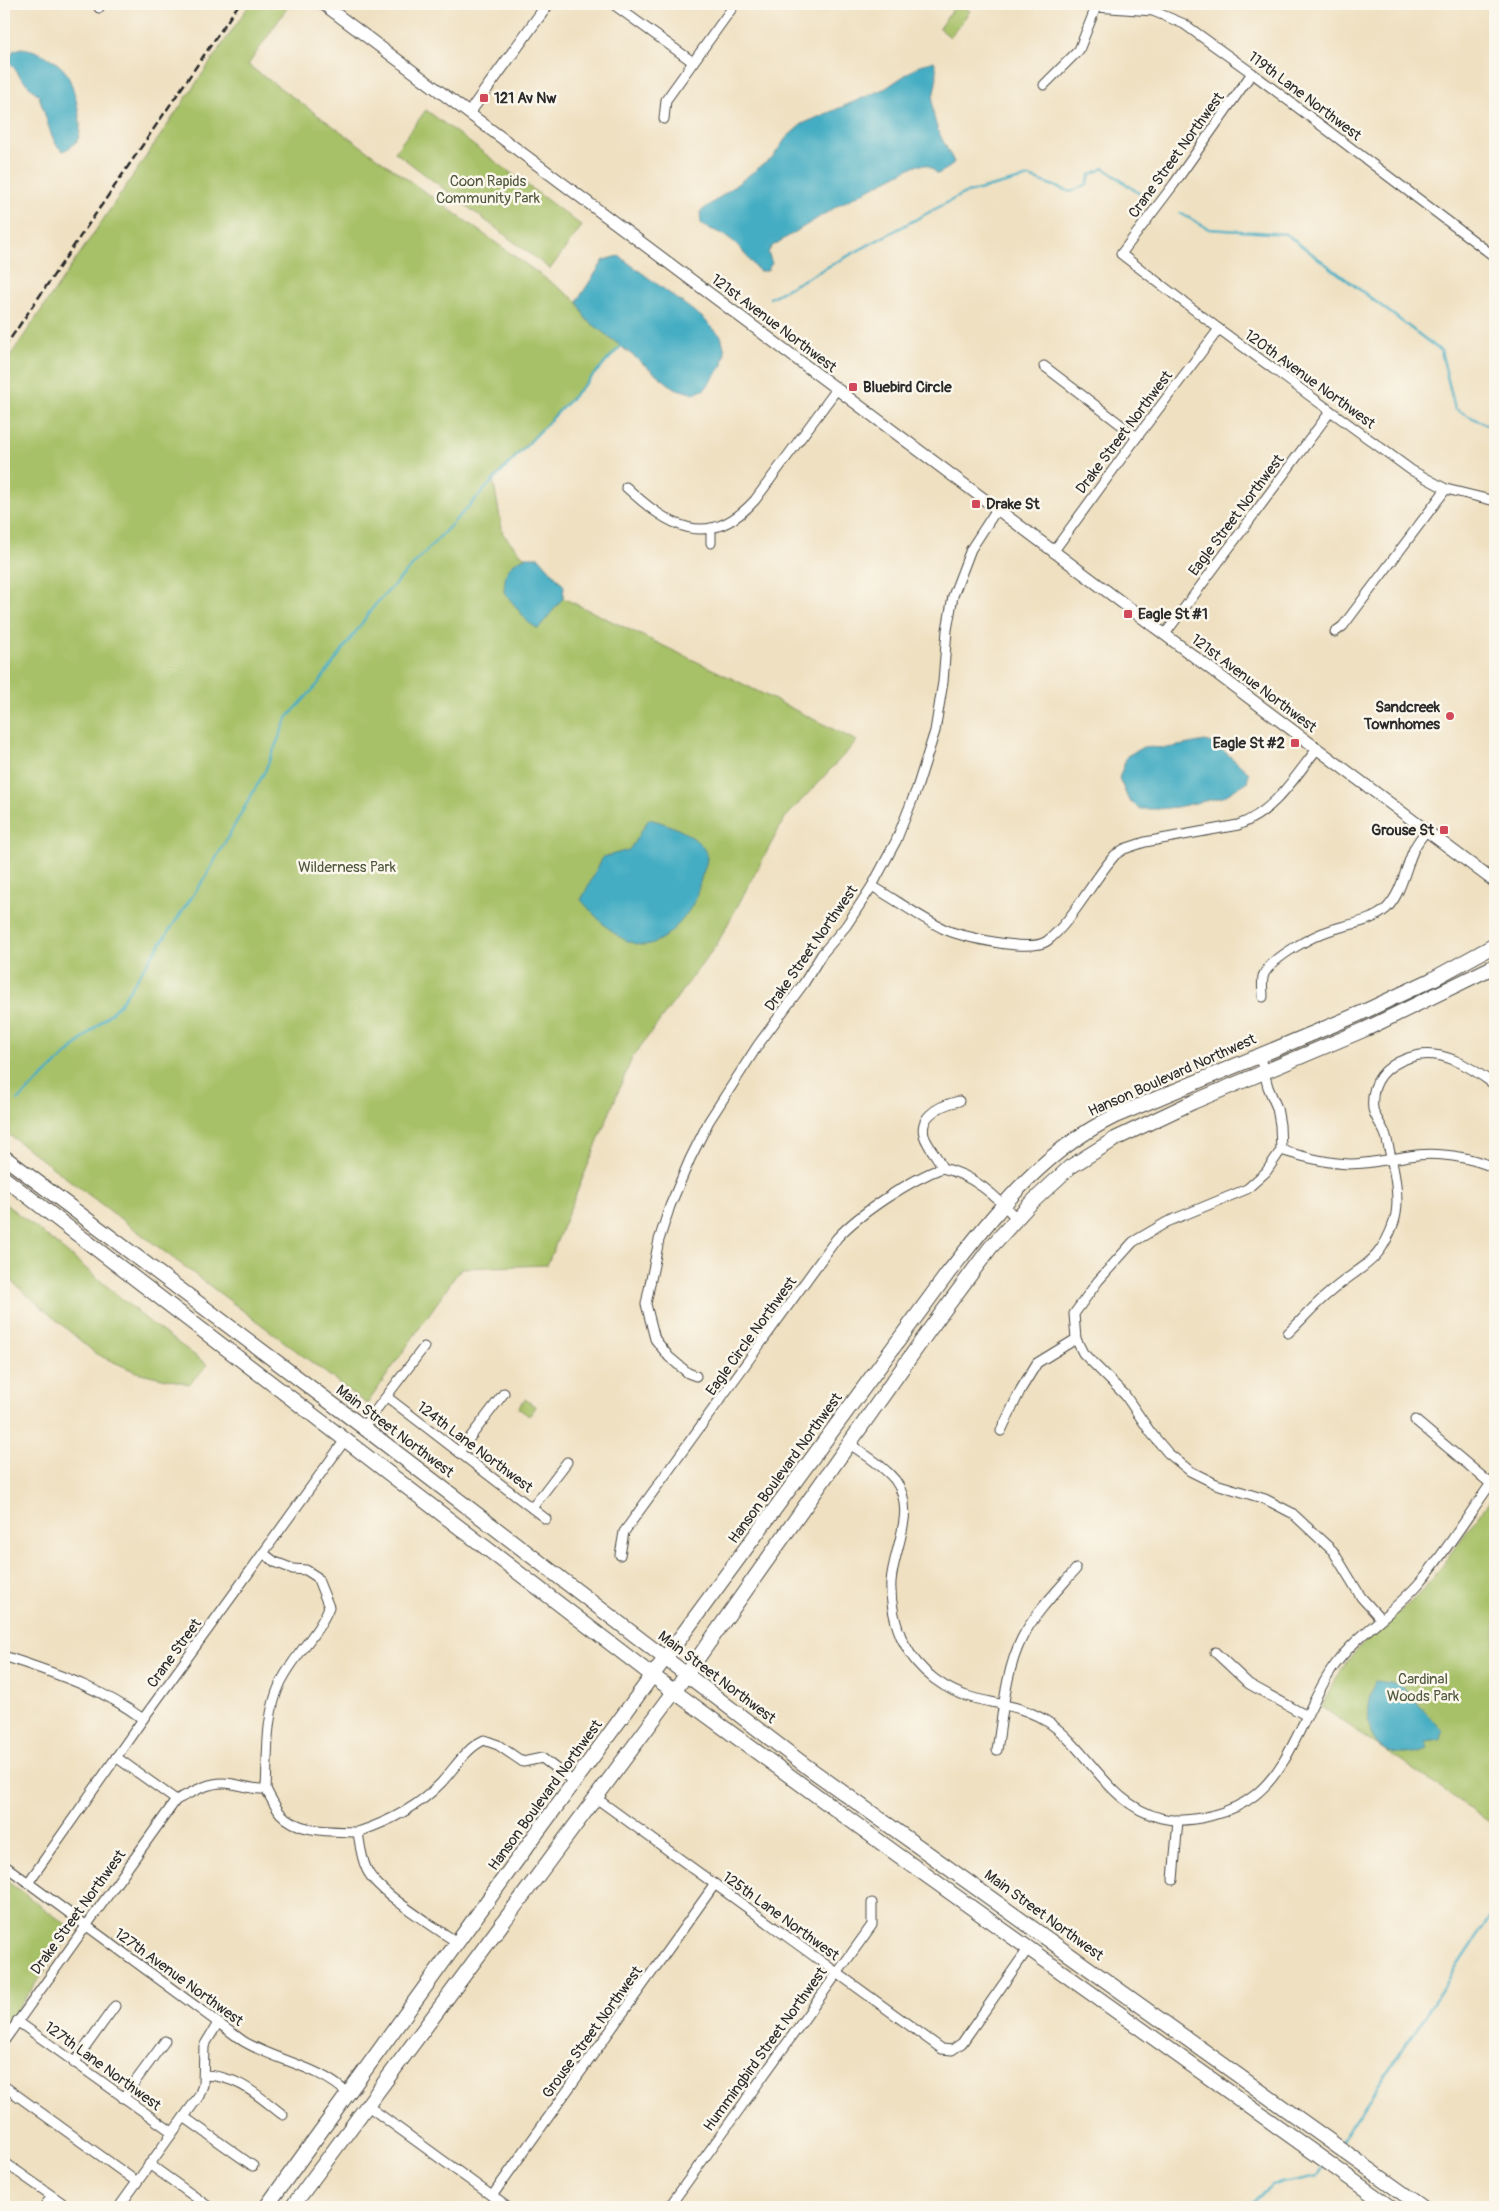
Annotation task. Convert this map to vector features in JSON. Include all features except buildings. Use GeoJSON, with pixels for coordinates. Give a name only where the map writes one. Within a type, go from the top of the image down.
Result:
{"type":"FeatureCollection","features":[{"type":"Feature","properties":{"kind":"main road","name":"Hanson Boulevard Northwest"},"geometry":{"type":"LineString","coordinates":[[266,2207],[574,1782],[948,1273],[1004,1204],[1046,1160],[1089,1129],[1115,1116],[1377,1005],[1431,980],[1495,945]]}},
{"type":"Feature","properties":{"kind":"main road"},"geometry":{"type":"LineString","coordinates":[[292,2207],[674,1692],[941,1314],[990,1248],[1016,1218],[1070,1167],[1115,1139],[1264,1072],[1366,1029],[1495,966]]}},
{"type":"Feature","properties":{"kind":"main road","name":"Main Street Northwest"},"geometry":{"type":"LineString","coordinates":[[4,1157],[364,1427],[806,1766],[1422,2207]]}},
{"type":"Feature","properties":{"kind":"main road"},"geometry":{"type":"LineString","coordinates":[[4,1178],[674,1692],[1390,2207]]}},
{"type":"Feature","properties":{"kind":"main road"},"geometry":{"type":"LineString","coordinates":[[361,2077],[368,2106]]}},
{"type":"Feature","properties":{"kind":"street","name":"121st Avenue Northwest"},"geometry":{"type":"LineString","coordinates":[[323,4],[1495,882]]}},
{"type":"Feature","properties":{"kind":"street"},"geometry":{"type":"LineString","coordinates":[[469,113],[548,4]]}},
{"type":"Feature","properties":{"kind":"street"},"geometry":{"type":"LineString","coordinates":[[613,4],[692,62]]}},
{"type":"Feature","properties":{"kind":"street"},"geometry":{"type":"LineString","coordinates":[[664,119],[666,100],[735,4]]}},
{"type":"Feature","properties":{"kind":"street","name":"119th Lane Northwest"},"geometry":{"type":"LineString","coordinates":[[1079,4],[1153,11],[1168,16],[1197,32],[1495,256]]}},
{"type":"Feature","properties":{"kind":"street"},"geometry":{"type":"LineString","coordinates":[[1044,85],[1079,50],[1096,7]]}},
{"type":"Feature","properties":{"kind":"street","name":"Crane Street Northwest"},"geometry":{"type":"LineString","coordinates":[[1121,254],[1174,184],[1252,72]]}},
{"type":"Feature","properties":{"kind":"street","name":"120th Avenue Northwest"},"geometry":{"type":"LineString","coordinates":[[1121,254],[1330,412],[1411,470],[1446,489],[1495,502]]}},
{"type":"Feature","properties":{"kind":"street","name":"Drake Street Northwest"},"geometry":{"type":"LineString","coordinates":[[1053,552],[1219,329]]}},
{"type":"Feature","properties":{"kind":"street"},"geometry":{"type":"LineString","coordinates":[[1044,366],[1137,437]]}},
{"type":"Feature","properties":{"kind":"street"},"geometry":{"type":"LineString","coordinates":[[626,487],[664,519],[695,529],[711,528],[726,523],[751,504],[837,389]]}},
{"type":"Feature","properties":{"kind":"street","name":"Eagle Street Northwest"},"geometry":{"type":"LineString","coordinates":[[1165,634],[1330,412]]}},
{"type":"Feature","properties":{"kind":"street"},"geometry":{"type":"LineString","coordinates":[[1335,632],[1342,626],[1446,489]]}},
{"type":"Feature","properties":{"kind":"street","name":"Drake Street Northwest"},"geometry":{"type":"LineString","coordinates":[[696,1376],[688,1373],[669,1357],[655,1339],[646,1304],[658,1240],[690,1158],[709,1121],[758,1045],[804,983],[822,954],[846,926],[872,886],[896,841],[917,788],[936,731],[944,682],[949,615],[954,592],[964,562],[977,537],[997,509]]}},
{"type":"Feature","properties":{"kind":"street"},"geometry":{"type":"LineString","coordinates":[[711,528],[711,543]]}},
{"type":"Feature","properties":{"kind":"street"},"geometry":{"type":"LineString","coordinates":[[872,886],[945,929],[1018,946],[1035,947],[1044,943],[1059,930],[1115,855],[1140,844],[1250,821],[1260,815],[1276,800],[1317,749]]}},
{"type":"Feature","properties":{"kind":"street"},"geometry":{"type":"LineString","coordinates":[[1264,997],[1262,983],[1264,974],[1270,966],[1292,950],[1328,931],[1366,921],[1386,909],[1400,888],[1414,848],[1427,830]]}},
{"type":"Feature","properties":{"kind":"street"},"geometry":{"type":"LineString","coordinates":[[1259,1054],[1268,1087],[1277,1108],[1281,1150],[1266,1172],[1247,1190],[1167,1222],[1133,1242],[1120,1254],[1074,1314],[1076,1339],[1083,1353],[1125,1395],[1151,1433],[1168,1453],[1190,1471],[1216,1484],[1265,1499],[1292,1513],[1333,1551],[1361,1597],[1380,1618]]}},
{"type":"Feature","properties":{"kind":"street"},"geometry":{"type":"LineString","coordinates":[[1288,1333],[1329,1293],[1377,1257],[1388,1237],[1397,1212],[1399,1198],[1385,1135],[1373,1110],[1374,1089],[1378,1079],[1387,1068],[1413,1056],[1450,1058],[1469,1066],[1495,1085]]}},
{"type":"Feature","properties":{"kind":"street"},"geometry":{"type":"LineString","coordinates":[[959,1101],[942,1105],[934,1110],[924,1126],[924,1136],[928,1146],[938,1156],[942,1168],[953,1170],[972,1180],[1004,1204],[1016,1218]]}},
{"type":"Feature","properties":{"kind":"street"},"geometry":{"type":"LineString","coordinates":[[1281,1150],[1332,1162],[1350,1164],[1390,1160],[1410,1155],[1434,1155],[1467,1159],[1495,1168]]}},
{"type":"Feature","properties":{"kind":"street","name":"Eagle Circle Northwest"},"geometry":{"type":"LineString","coordinates":[[620,1555],[624,1532],[837,1238],[850,1224],[870,1209],[942,1168]]}},
{"type":"Feature","properties":{"kind":"street"},"geometry":{"type":"LineString","coordinates":[[1001,1431],[1021,1389],[1037,1363],[1076,1339]]}},
{"type":"Feature","properties":{"kind":"street"},"geometry":{"type":"LineString","coordinates":[[364,1427],[424,1347]]}},
{"type":"Feature","properties":{"kind":"street"},"geometry":{"type":"LineString","coordinates":[[459,1452],[504,1393]]}},
{"type":"Feature","properties":{"kind":"street","name":"124th Lane Northwest"},"geometry":{"type":"LineString","coordinates":[[386,1397],[546,1519]]}},
{"type":"Feature","properties":{"kind":"street"},"geometry":{"type":"LineString","coordinates":[[850,1444],[883,1468],[896,1482],[904,1504],[904,1526],[891,1583],[892,1605],[903,1642],[923,1670],[952,1690],[976,1699],[1005,1703],[1041,1718],[1064,1734],[1106,1783],[1126,1801],[1153,1816],[1178,1820],[1209,1817],[1245,1802],[1268,1782],[1280,1765],[1333,1668],[1356,1640],[1422,1580],[1493,1481],[1415,1420]]}},
{"type":"Feature","properties":{"kind":"street","name":"Crane Street"},"geometry":{"type":"LineString","coordinates":[[28,1883],[143,1719],[345,1440]]}},
{"type":"Feature","properties":{"kind":"street"},"geometry":{"type":"LineString","coordinates":[[532,1508],[567,1462]]}},
{"type":"Feature","properties":{"kind":"street"},"geometry":{"type":"LineString","coordinates":[[263,1553],[275,1562],[293,1569],[306,1570],[317,1577],[329,1607],[323,1623],[280,1683],[273,1708],[267,1743],[266,1789],[281,1813],[292,1823],[304,1828],[358,1832],[388,1820],[420,1800],[440,1784],[473,1746],[484,1740],[498,1745],[523,1762],[542,1758],[574,1782]]}},
{"type":"Feature","properties":{"kind":"street"},"geometry":{"type":"LineString","coordinates":[[997,1750],[1010,1673],[1022,1638],[1049,1600],[1076,1570]]}},
{"type":"Feature","properties":{"kind":"street"},"geometry":{"type":"LineString","coordinates":[[1215,1652],[1249,1684],[1307,1716]]}},
{"type":"Feature","properties":{"kind":"street"},"geometry":{"type":"LineString","coordinates":[[4,1656],[69,1678],[106,1694],[143,1719]]}},
{"type":"Feature","properties":{"kind":"street"},"geometry":{"type":"LineString","coordinates":[[116,1757],[176,1800],[206,1786],[224,1783],[253,1790],[266,1789]]}},
{"type":"Feature","properties":{"kind":"street","name":"125th Lane Northwest"},"geometry":{"type":"LineString","coordinates":[[596,1798],[942,2049],[952,2050],[962,2043],[1028,1948]]}},
{"type":"Feature","properties":{"kind":"street","name":"Drake Street Northwest"},"geometry":{"type":"LineString","coordinates":[[4,2041],[176,1800]]}},
{"type":"Feature","properties":{"kind":"street"},"geometry":{"type":"LineString","coordinates":[[1173,1880],[1178,1820]]}},
{"type":"Feature","properties":{"kind":"street"},"geometry":{"type":"LineString","coordinates":[[358,1832],[361,1852],[367,1871],[378,1885],[458,1942]]}},
{"type":"Feature","properties":{"kind":"street","name":"127th Avenue Northwest"},"geometry":{"type":"LineString","coordinates":[[4,1865],[256,2049],[338,2084],[348,2094]]}},
{"type":"Feature","properties":{"kind":"street","name":"Grouse Street Northwest"},"geometry":{"type":"LineString","coordinates":[[492,2196],[715,1884]]}},
{"type":"Feature","properties":{"kind":"street","name":"Hummingbird Street Northwest"},"geometry":{"type":"LineString","coordinates":[[669,2207],[872,1925],[872,1903]]}},
{"type":"Feature","properties":{"kind":"street"},"geometry":{"type":"LineString","coordinates":[[74,2063],[115,2006]]}},
{"type":"Feature","properties":{"kind":"street","name":"127th Lane Northwest"},"geometry":{"type":"LineString","coordinates":[[17,2021],[172,2132]]}},
{"type":"Feature","properties":{"kind":"street"},"geometry":{"type":"LineString","coordinates":[[119,2207],[198,2096],[203,2085],[204,2046],[218,2023]]}},
{"type":"Feature","properties":{"kind":"street"},"geometry":{"type":"LineString","coordinates":[[123,2098],[165,2041]]}},
{"type":"Feature","properties":{"kind":"street"},"geometry":{"type":"LineString","coordinates":[[204,2075],[218,2076],[242,2084],[283,2115]]}},
{"type":"Feature","properties":{"kind":"street"},"geometry":{"type":"LineString","coordinates":[[4,2086],[137,2182]]}},
{"type":"Feature","properties":{"kind":"street"},"geometry":{"type":"LineString","coordinates":[[368,2106],[508,2207]]}},
{"type":"Feature","properties":{"kind":"street"},"geometry":{"type":"LineString","coordinates":[[184,2117],[252,2166]]}},
{"type":"Feature","properties":{"kind":"street"},"geometry":{"type":"LineString","coordinates":[[4,2162],[68,2207]]}},
{"type":"Feature","properties":{"kind":"street"},"geometry":{"type":"LineString","coordinates":[[149,2164],[209,2207]]}},
{"type":"Feature","properties":{"kind":"street"},"geometry":{"type":"LineString","coordinates":[[44,2207],[52,2196]]}},
{"type":"Feature","properties":{"kind":"green space","name":"Wilderness Park"},"geometry":{"type":"Polygon","coordinates":[[[250,4],[289,5],[248,65],[577,301],[621,346],[493,479],[503,534],[563,598],[731,678],[857,741],[785,818],[717,944],[632,1058],[547,1265],[461,1268],[367,1404],[4,1131],[4,365],[250,4]]]}},
{"type":"Feature","properties":{"kind":"green space"},"geometry":{"type":"Polygon","coordinates":[[[957,4],[961,4],[970,11],[950,37],[939,28],[957,4]]]}},
{"type":"Feature","properties":{"kind":"green space","name":"Coon Rapids Community Park"},"geometry":{"type":"Polygon","coordinates":[[[426,110],[582,226],[550,269],[395,152],[426,110]]]}},
{"type":"Feature","properties":{"kind":"green space"},"geometry":{"type":"Polygon","coordinates":[[[4,1203],[58,1245],[152,1324],[208,1365],[189,1384],[136,1372],[96,1354],[4,1275],[4,1203]]]}},
{"type":"Feature","properties":{"kind":"green space"},"geometry":{"type":"Polygon","coordinates":[[[525,1399],[536,1407],[529,1416],[518,1408],[525,1399]]]}},
{"type":"Feature","properties":{"kind":"green space","name":"Cardinal Woods Park"},"geometry":{"type":"Polygon","coordinates":[[[1495,1494],[1495,1826],[1322,1707],[1334,1681],[1357,1649],[1421,1593],[1495,1494]]]}},
{"type":"Feature","properties":{"kind":"green space"},"geometry":{"type":"Polygon","coordinates":[[[4,1879],[68,1926],[70,1935],[4,2028],[4,1879]]]}},
{"type":"Feature","properties":{"kind":"water"},"geometry":{"type":"Polygon","coordinates":[[[21,48],[39,53],[56,62],[65,71],[71,84],[77,104],[80,133],[75,143],[63,151],[57,146],[51,134],[39,96],[21,78],[10,62],[13,51],[21,48]]]}},
{"type":"Feature","properties":{"kind":"water"},"geometry":{"type":"Polygon","coordinates":[[[934,61],[937,74],[933,98],[934,118],[938,131],[954,162],[950,167],[938,174],[927,165],[916,165],[839,205],[771,247],[768,253],[772,263],[767,271],[759,271],[729,238],[701,224],[700,212],[773,157],[786,138],[802,124],[886,88],[920,65],[934,61]]]}},
{"type":"Feature","properties":{"kind":"water"},"geometry":{"type":"Polygon","coordinates":[[[619,256],[703,318],[721,336],[725,351],[723,365],[705,389],[694,394],[674,388],[586,319],[577,301],[604,260],[619,256]]]}},
{"type":"Feature","properties":{"kind":"water"},"geometry":{"type":"Polygon","coordinates":[[[525,557],[539,557],[564,586],[563,598],[538,629],[528,622],[504,592],[508,570],[514,563],[525,557]]]}},
{"type":"Feature","properties":{"kind":"water"},"geometry":{"type":"Polygon","coordinates":[[[1205,741],[1216,744],[1249,773],[1247,782],[1223,797],[1177,807],[1141,809],[1129,801],[1119,778],[1127,756],[1143,747],[1167,748],[1205,741]]]}},
{"type":"Feature","properties":{"kind":"water"},"geometry":{"type":"Polygon","coordinates":[[[649,819],[664,823],[689,835],[702,847],[706,853],[707,860],[696,897],[681,921],[666,936],[649,944],[641,945],[632,943],[615,934],[581,900],[603,857],[629,850],[649,819]]]}},
{"type":"Feature","properties":{"kind":"water"},"geometry":{"type":"Polygon","coordinates":[[[1375,1681],[1397,1684],[1404,1688],[1442,1731],[1440,1740],[1425,1742],[1428,1749],[1409,1754],[1393,1753],[1382,1748],[1374,1739],[1370,1728],[1370,1698],[1375,1681]]]}},
{"type":"Feature","properties":{"kind":"waterway"},"geometry":{"type":"LineString","coordinates":[[770,298],[963,194],[1029,177],[1071,192],[1087,184],[1090,175],[1104,168],[1140,194]]}},
{"type":"Feature","properties":{"kind":"waterway"},"geometry":{"type":"LineString","coordinates":[[1180,213],[1209,229],[1286,234],[1441,351],[1455,409],[1495,429]]}},
{"type":"Feature","properties":{"kind":"waterway"},"geometry":{"type":"LineString","coordinates":[[18,1100],[119,1005],[206,876],[265,771],[287,718],[318,684],[375,605],[623,345]]}},
{"type":"Feature","properties":{"kind":"waterway"},"geometry":{"type":"LineString","coordinates":[[1340,2143],[1495,1909]]}},
{"type":"Feature","properties":{"kind":"waterway"},"geometry":{"type":"LineString","coordinates":[[1245,2207],[1272,2185],[1318,2176],[1324,2166]]}},
{"type":"Feature","properties":{"kind":"railway"},"geometry":{"type":"LineString","coordinates":[[4,348],[239,4]]}},
{"type":"Feature","properties":{"kind":"place","name":"121 Av Nw"},"geometry":{"type":"Point","coordinates":[484,98]}},
{"type":"Feature","properties":{"kind":"place","name":"Bluebird Circle"},"geometry":{"type":"Point","coordinates":[853,387]}},
{"type":"Feature","properties":{"kind":"place","name":"Drake St"},"geometry":{"type":"Point","coordinates":[976,504]}},
{"type":"Feature","properties":{"kind":"place","name":"Eagle St #1"},"geometry":{"type":"Point","coordinates":[1128,614]}},
{"type":"Feature","properties":{"kind":"place","name":"Sandcreek Townhomes"},"geometry":{"type":"Point","coordinates":[1450,716]}},
{"type":"Feature","properties":{"kind":"place","name":"Eagle St #2"},"geometry":{"type":"Point","coordinates":[1295,743]}},
{"type":"Feature","properties":{"kind":"place","name":"Grouse St"},"geometry":{"type":"Point","coordinates":[1444,830]}}]}
